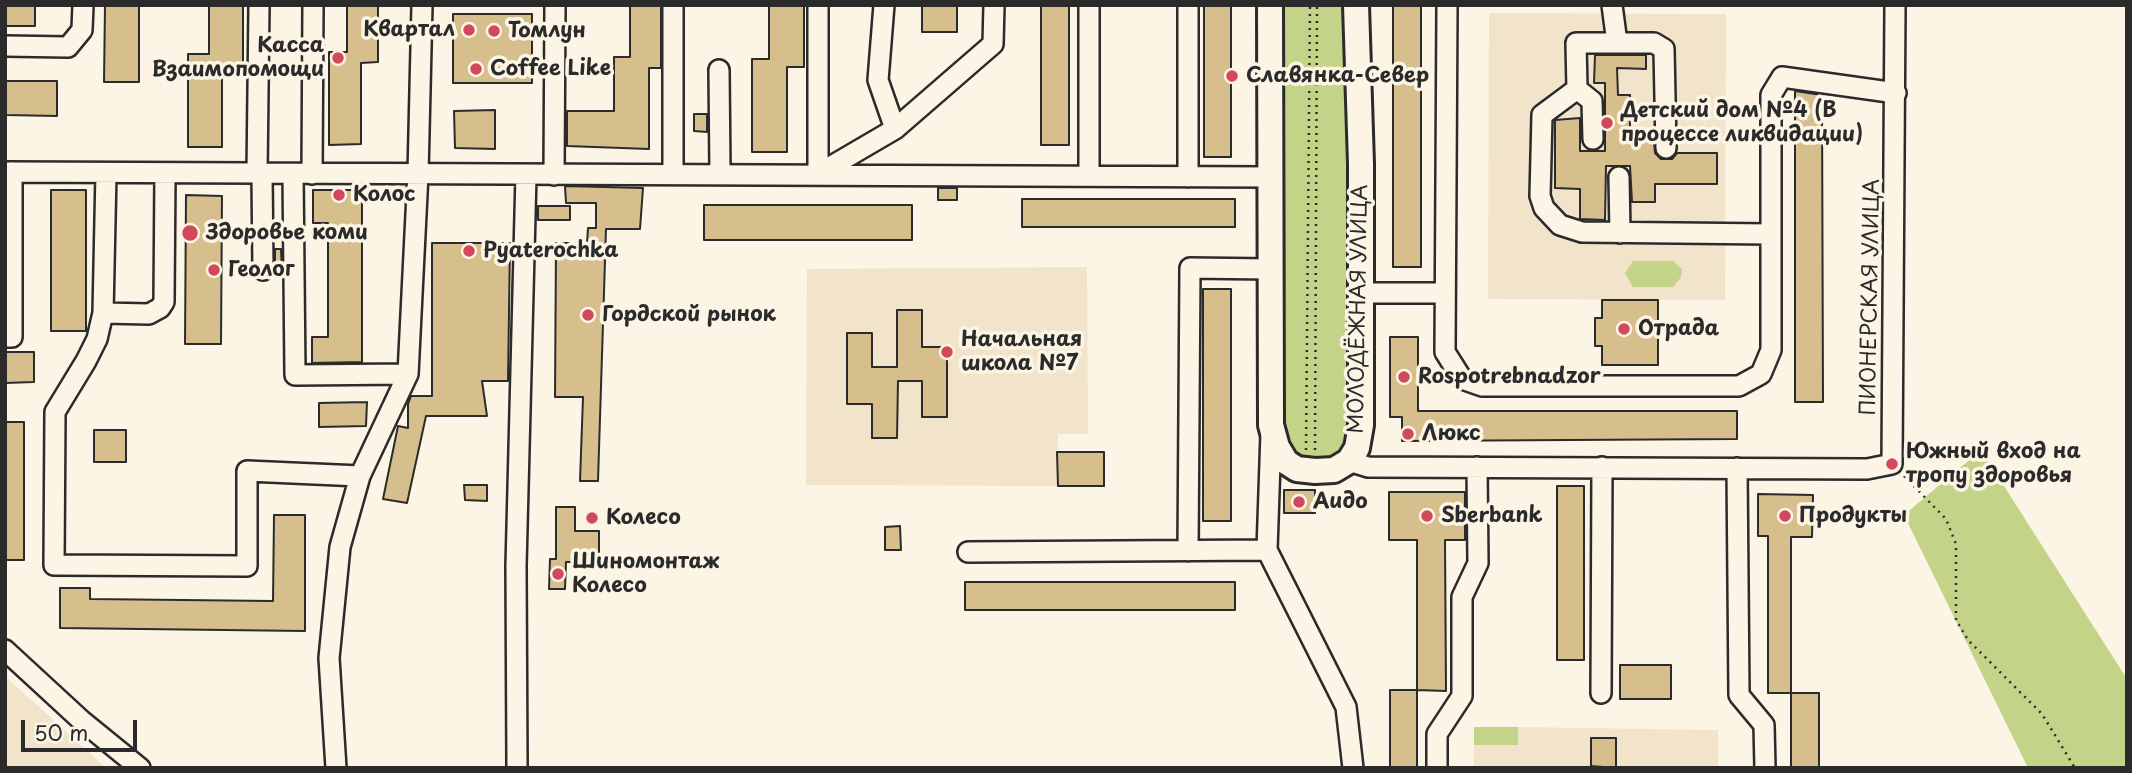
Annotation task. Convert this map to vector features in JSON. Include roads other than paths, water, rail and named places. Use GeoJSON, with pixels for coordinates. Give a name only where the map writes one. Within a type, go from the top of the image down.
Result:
{"type":"FeatureCollection","features":[{"type":"Feature","properties":{"kind":"main road"},"geometry":{"type":"LineString","coordinates":[[1270,5],[1271,425]]}},
{"type":"Feature","properties":{"kind":"main road","name":"МОЛОДЁЖНАЯ УЛИЦА"},"geometry":{"type":"LineString","coordinates":[[1271,425],[1277,447],[1286,462],[1297,469],[1310,466],[1334,470],[1349,461],[1357,448],[1361,425],[1356,5]]}},
{"type":"Feature","properties":{"kind":"street"},"geometry":{"type":"LineString","coordinates":[[5,46],[68,47],[82,30],[83,5]]}},
{"type":"Feature","properties":{"kind":"street"},"geometry":{"type":"LineString","coordinates":[[259,5],[259,174],[263,270]]}},
{"type":"Feature","properties":{"kind":"street"},"geometry":{"type":"LineString","coordinates":[[313,5],[302,174],[295,375],[408,374]]}},
{"type":"Feature","properties":{"kind":"street"},"geometry":{"type":"LineString","coordinates":[[336,768],[329,658],[340,547],[360,476],[408,374],[418,174],[422,5]]}},
{"type":"Feature","properties":{"kind":"street"},"geometry":{"type":"LineString","coordinates":[[554,175],[555,5]]}},
{"type":"Feature","properties":{"kind":"street"},"geometry":{"type":"LineString","coordinates":[[673,5],[673,173]]}},
{"type":"Feature","properties":{"kind":"street"},"geometry":{"type":"LineString","coordinates":[[818,5],[818,175]]}},
{"type":"Feature","properties":{"kind":"street"},"geometry":{"type":"LineString","coordinates":[[884,5],[878,80],[895,129]]}},
{"type":"Feature","properties":{"kind":"street"},"geometry":{"type":"LineString","coordinates":[[818,175],[895,129],[993,44],[994,5]]}},
{"type":"Feature","properties":{"kind":"street"},"geometry":{"type":"LineString","coordinates":[[1089,5],[1089,176]]}},
{"type":"Feature","properties":{"kind":"street"},"geometry":{"type":"LineString","coordinates":[[1188,5],[1188,177]]}},
{"type":"Feature","properties":{"kind":"street"},"geometry":{"type":"LineString","coordinates":[[1447,5],[1445,352],[1462,379],[1482,386],[1739,386],[1761,374],[1771,350],[1771,95],[1782,77],[1896,93]]}},
{"type":"Feature","properties":{"kind":"street"},"geometry":{"type":"LineString","coordinates":[[1612,5],[1617,43]]}},
{"type":"Feature","properties":{"kind":"street","name":"ПИОНЕРСКАЯ УЛИЦА"},"geometry":{"type":"LineString","coordinates":[[1737,468],[1867,469],[1892,464],[1895,5]]}},
{"type":"Feature","properties":{"kind":"street"},"geometry":{"type":"LineString","coordinates":[[1593,139],[1592,102],[1577,89],[1576,43],[1654,43],[1664,49],[1666,148]]}},
{"type":"Feature","properties":{"kind":"street"},"geometry":{"type":"LineString","coordinates":[[719,70],[720,173]]}},
{"type":"Feature","properties":{"kind":"street"},"geometry":{"type":"LineString","coordinates":[[1577,89],[1542,115],[1541,196],[1544,208],[1560,225],[1570,229],[1620,233],[1771,234]]}},
{"type":"Feature","properties":{"kind":"street"},"geometry":{"type":"LineString","coordinates":[[5,337],[12,337],[8,172],[1271,177]]}},
{"type":"Feature","properties":{"kind":"street"},"geometry":{"type":"LineString","coordinates":[[106,173],[103,313],[97,339],[55,412],[54,565],[247,566],[247,471],[360,476]]}},
{"type":"Feature","properties":{"kind":"street"},"geometry":{"type":"LineString","coordinates":[[103,313],[149,314],[160,308],[164,302],[164,173]]}},
{"type":"Feature","properties":{"kind":"street"},"geometry":{"type":"LineString","coordinates":[[517,768],[516,566],[526,175]]}},
{"type":"Feature","properties":{"kind":"street"},"geometry":{"type":"LineString","coordinates":[[1619,177],[1620,233]]}},
{"type":"Feature","properties":{"kind":"street"},"geometry":{"type":"LineString","coordinates":[[1188,551],[1190,268],[1271,269]]}},
{"type":"Feature","properties":{"kind":"street"},"geometry":{"type":"LineString","coordinates":[[1360,293],[1444,293]]}},
{"type":"Feature","properties":{"kind":"street"},"geometry":{"type":"LineString","coordinates":[[1271,425],[1267,550],[1346,706],[1353,768]]}},
{"type":"Feature","properties":{"kind":"street"},"geometry":{"type":"LineString","coordinates":[[1349,461],[1368,467],[1737,468],[1738,695],[1765,725],[1765,768]]}},
{"type":"Feature","properties":{"kind":"street"},"geometry":{"type":"LineString","coordinates":[[1437,768],[1437,734],[1462,696],[1462,597],[1478,563],[1477,467]]}},
{"type":"Feature","properties":{"kind":"street"},"geometry":{"type":"LineString","coordinates":[[1601,693],[1602,467]]}},
{"type":"Feature","properties":{"kind":"street"},"geometry":{"type":"LineString","coordinates":[[968,552],[1267,550]]}},
{"type":"Feature","properties":{"kind":"street"},"geometry":{"type":"LineString","coordinates":[[5,650],[80,720],[140,768]]}},
{"type":"Feature","properties":{"kind":"place","name":"Квартал"},"geometry":{"type":"Point","coordinates":[469,30]}},
{"type":"Feature","properties":{"kind":"place","name":"Томлун"},"geometry":{"type":"Point","coordinates":[494,31]}},
{"type":"Feature","properties":{"kind":"place","name":"Касса Взаимопомощи"},"geometry":{"type":"Point","coordinates":[338,58]}},
{"type":"Feature","properties":{"kind":"place","name":"Coffee Like"},"geometry":{"type":"Point","coordinates":[476,69]}},
{"type":"Feature","properties":{"kind":"place","name":"Славянка-Север"},"geometry":{"type":"Point","coordinates":[1232,76]}},
{"type":"Feature","properties":{"kind":"place","name":"Детский дом №4 (В процессе ликвидации)"},"geometry":{"type":"Point","coordinates":[1607,123]}},
{"type":"Feature","properties":{"kind":"place","name":"Колос"},"geometry":{"type":"Point","coordinates":[339,195]}},
{"type":"Feature","properties":{"kind":"place","name":"Здоровье коми"},"geometry":{"type":"Point","coordinates":[190,233]}},
{"type":"Feature","properties":{"kind":"place","name":"Pyaterochka"},"geometry":{"type":"Point","coordinates":[469,251]}},
{"type":"Feature","properties":{"kind":"place","name":"Геолог"},"geometry":{"type":"Point","coordinates":[214,270]}},
{"type":"Feature","properties":{"kind":"place","name":"Гордской рынок"},"geometry":{"type":"Point","coordinates":[588,315]}},
{"type":"Feature","properties":{"kind":"place","name":"Отрада"},"geometry":{"type":"Point","coordinates":[1624,329]}},
{"type":"Feature","properties":{"kind":"place","name":"Начальная школа №7"},"geometry":{"type":"Point","coordinates":[947,352]}},
{"type":"Feature","properties":{"kind":"place","name":"Rospotrebnadzor"},"geometry":{"type":"Point","coordinates":[1404,377]}},
{"type":"Feature","properties":{"kind":"place","name":"Люкс"},"geometry":{"type":"Point","coordinates":[1408,434]}},
{"type":"Feature","properties":{"kind":"place","name":"Южный вход на тропу здоровья"},"geometry":{"type":"Point","coordinates":[1892,464]}},
{"type":"Feature","properties":{"kind":"place","name":"Аидо"},"geometry":{"type":"Point","coordinates":[1299,502]}},
{"type":"Feature","properties":{"kind":"place","name":"Sberbank"},"geometry":{"type":"Point","coordinates":[1427,516]}},
{"type":"Feature","properties":{"kind":"place","name":"Продукты"},"geometry":{"type":"Point","coordinates":[1785,516]}},
{"type":"Feature","properties":{"kind":"place","name":"Колесо"},"geometry":{"type":"Point","coordinates":[592,518]}},
{"type":"Feature","properties":{"kind":"place","name":"Шиномонтаж Колесо"},"geometry":{"type":"Point","coordinates":[558,574]}}]}
